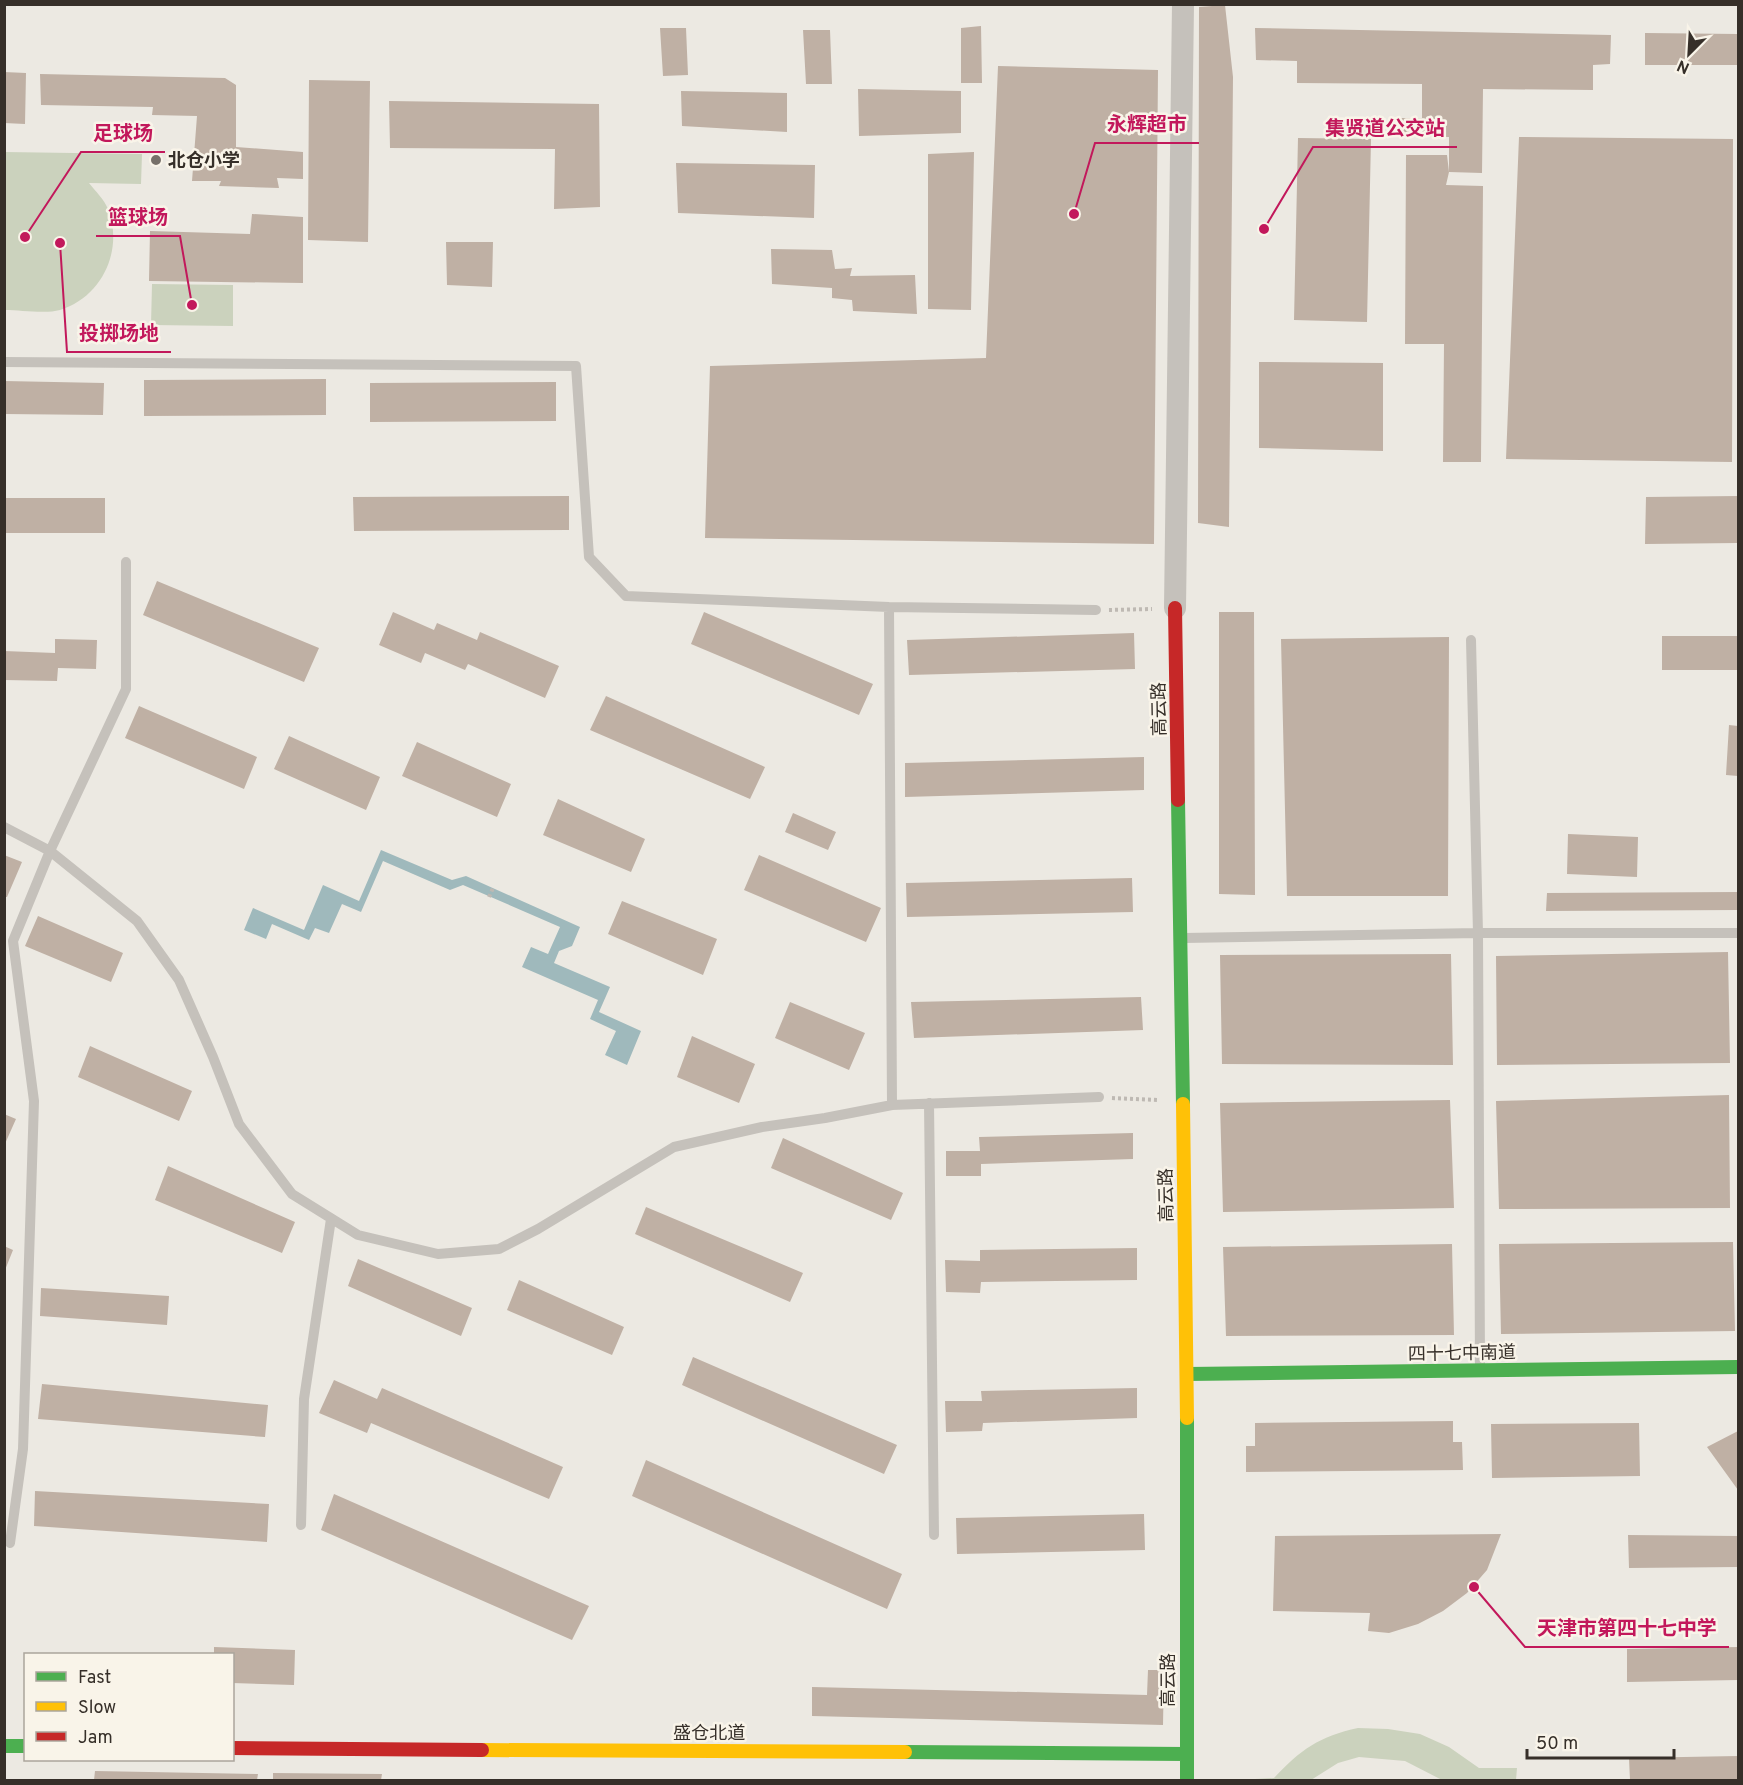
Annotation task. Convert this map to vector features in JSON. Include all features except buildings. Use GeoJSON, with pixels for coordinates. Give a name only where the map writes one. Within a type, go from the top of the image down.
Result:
{"type":"FeatureCollection","features":[{"type":"Feature","properties":{"kind":"street"},"geometry":{"type":"LineString","coordinates":[[1175,608],[1183,4]]}},
{"type":"Feature","properties":{"kind":"street","name":"高云路"},"geometry":{"type":"LineString","coordinates":[[1175,608],[1187,1374],[1180,1735],[1186,1754],[1187,1780]]}},
{"type":"Feature","properties":{"kind":"street","name":"四十七中南道"},"geometry":{"type":"LineString","coordinates":[[1187,1374],[1738,1367]]}},
{"type":"Feature","properties":{"kind":"street"},"geometry":{"type":"LineString","coordinates":[[4,1733],[24,1733]]}},
{"type":"Feature","properties":{"kind":"street"},"geometry":{"type":"LineString","coordinates":[[4,1746],[24,1746]]}},
{"type":"Feature","properties":{"kind":"street","name":"盛仓北道"},"geometry":{"type":"LineString","coordinates":[[234,1748],[1186,1754]]}},
{"type":"Feature","properties":{"kind":"lane"},"geometry":{"type":"LineString","coordinates":[[4,362],[576,366],[589,557],[626,596],[889,607],[1096,610]]}},
{"type":"Feature","properties":{"kind":"lane"},"geometry":{"type":"LineString","coordinates":[[10,1543],[23,1449],[34,1101],[13,941],[50,851],[126,689],[126,562]]}},
{"type":"Feature","properties":{"kind":"lane"},"geometry":{"type":"LineString","coordinates":[[889,607],[892,1105]]}},
{"type":"Feature","properties":{"kind":"lane"},"geometry":{"type":"LineString","coordinates":[[1471,640],[1478,933],[1480,1371]]}},
{"type":"Feature","properties":{"kind":"lane"},"geometry":{"type":"LineString","coordinates":[[4,827],[50,851],[136,921],[179,980],[239,1124],[292,1194],[358,1235],[438,1254],[499,1249],[538,1229],[674,1147],[762,1127],[892,1105],[1099,1098]]}},
{"type":"Feature","properties":{"kind":"lane"},"geometry":{"type":"LineString","coordinates":[[1181,938],[1478,933],[1738,933]]}},
{"type":"Feature","properties":{"kind":"lane"},"geometry":{"type":"LineString","coordinates":[[929,1104],[934,1535]]}},
{"type":"Feature","properties":{"kind":"lane"},"geometry":{"type":"LineString","coordinates":[[301,1525],[304,1399],[331,1219]]}},
{"type":"Feature","properties":{"kind":"path"},"geometry":{"type":"LineString","coordinates":[[1096,610],[1175,608]]}},
{"type":"Feature","properties":{"kind":"path"},"geometry":{"type":"LineString","coordinates":[[489,897],[493,888]]}},
{"type":"Feature","properties":{"kind":"path"},"geometry":{"type":"LineString","coordinates":[[1099,1098],[1183,1101]]}},
{"type":"Feature","properties":{"kind":"green space"},"geometry":{"type":"Polygon","coordinates":[[[5,152],[142,154],[141,184],[89,183],[108,209],[113,240],[106,270],[98,283],[75,304],[54,311],[5,310],[5,152]]]}},
{"type":"Feature","properties":{"kind":"green space"},"geometry":{"type":"Polygon","coordinates":[[[152,284],[233,285],[233,326],[151,325],[152,284]]]}},
{"type":"Feature","properties":{"kind":"green space"},"geometry":{"type":"Polygon","coordinates":[[[1358,1728],[1388,1729],[1420,1734],[1449,1747],[1479,1768],[1517,1768],[1516,1780],[1442,1780],[1405,1761],[1359,1757],[1338,1763],[1311,1780],[1238,1780],[1274,1778],[1312,1745],[1332,1735],[1358,1728]]]}},
{"type":"Feature","properties":{"kind":"water"},"geometry":{"type":"Polygon","coordinates":[[[381,850],[452,880],[466,876],[580,927],[572,946],[559,951],[554,963],[610,987],[599,1012],[641,1031],[627,1065],[605,1055],[616,1031],[590,1019],[598,1000],[522,967],[531,947],[548,954],[560,927],[463,885],[450,890],[383,861],[361,912],[342,904],[329,933],[315,928],[309,940],[272,924],[266,939],[244,930],[253,908],[304,930],[323,885],[359,901],[381,850]]]}},
{"type":"Feature","properties":{"kind":"traffic: fast"},"geometry":{"type":"LineString","coordinates":[[1178,800],[1183,1104]]}},
{"type":"Feature","properties":{"kind":"traffic: fast"},"geometry":{"type":"LineString","coordinates":[[1187,1374],[1738,1367]]}},
{"type":"Feature","properties":{"kind":"traffic: fast"},"geometry":{"type":"LineString","coordinates":[[1187,1418],[1187,1780]]}},
{"type":"Feature","properties":{"kind":"traffic: fast"},"geometry":{"type":"LineString","coordinates":[[4,1746],[24,1746]]}},
{"type":"Feature","properties":{"kind":"traffic: fast"},"geometry":{"type":"LineString","coordinates":[[905,1752],[1186,1754]]}},
{"type":"Feature","properties":{"kind":"traffic: slow"},"geometry":{"type":"LineString","coordinates":[[1183,1104],[1187,1418]]}},
{"type":"Feature","properties":{"kind":"traffic: slow"},"geometry":{"type":"LineString","coordinates":[[482,1750],[905,1752]]}},
{"type":"Feature","properties":{"kind":"traffic: jam"},"geometry":{"type":"LineString","coordinates":[[1175,608],[1178,800]]}},
{"type":"Feature","properties":{"kind":"traffic: jam"},"geometry":{"type":"LineString","coordinates":[[234,1748],[482,1750]]}},
{"type":"Feature","properties":{"kind":"place","name":"北仓小学"},"geometry":{"type":"Point","coordinates":[156,160]}},
{"type":"Feature","properties":{"kind":"place","name":"永辉超市"},"geometry":{"type":"Point","coordinates":[1074,214]}},
{"type":"Feature","properties":{"kind":"place","name":"集贤道公交站"},"geometry":{"type":"Point","coordinates":[1264,229]}},
{"type":"Feature","properties":{"kind":"place","name":"足球场"},"geometry":{"type":"Point","coordinates":[25,237]}},
{"type":"Feature","properties":{"kind":"place","name":"投掷场地"},"geometry":{"type":"Point","coordinates":[60,243]}},
{"type":"Feature","properties":{"kind":"place","name":"篮球场"},"geometry":{"type":"Point","coordinates":[192,305]}},
{"type":"Feature","properties":{"kind":"place","name":"天津市第四十七中学"},"geometry":{"type":"Point","coordinates":[1474,1587]}}]}
